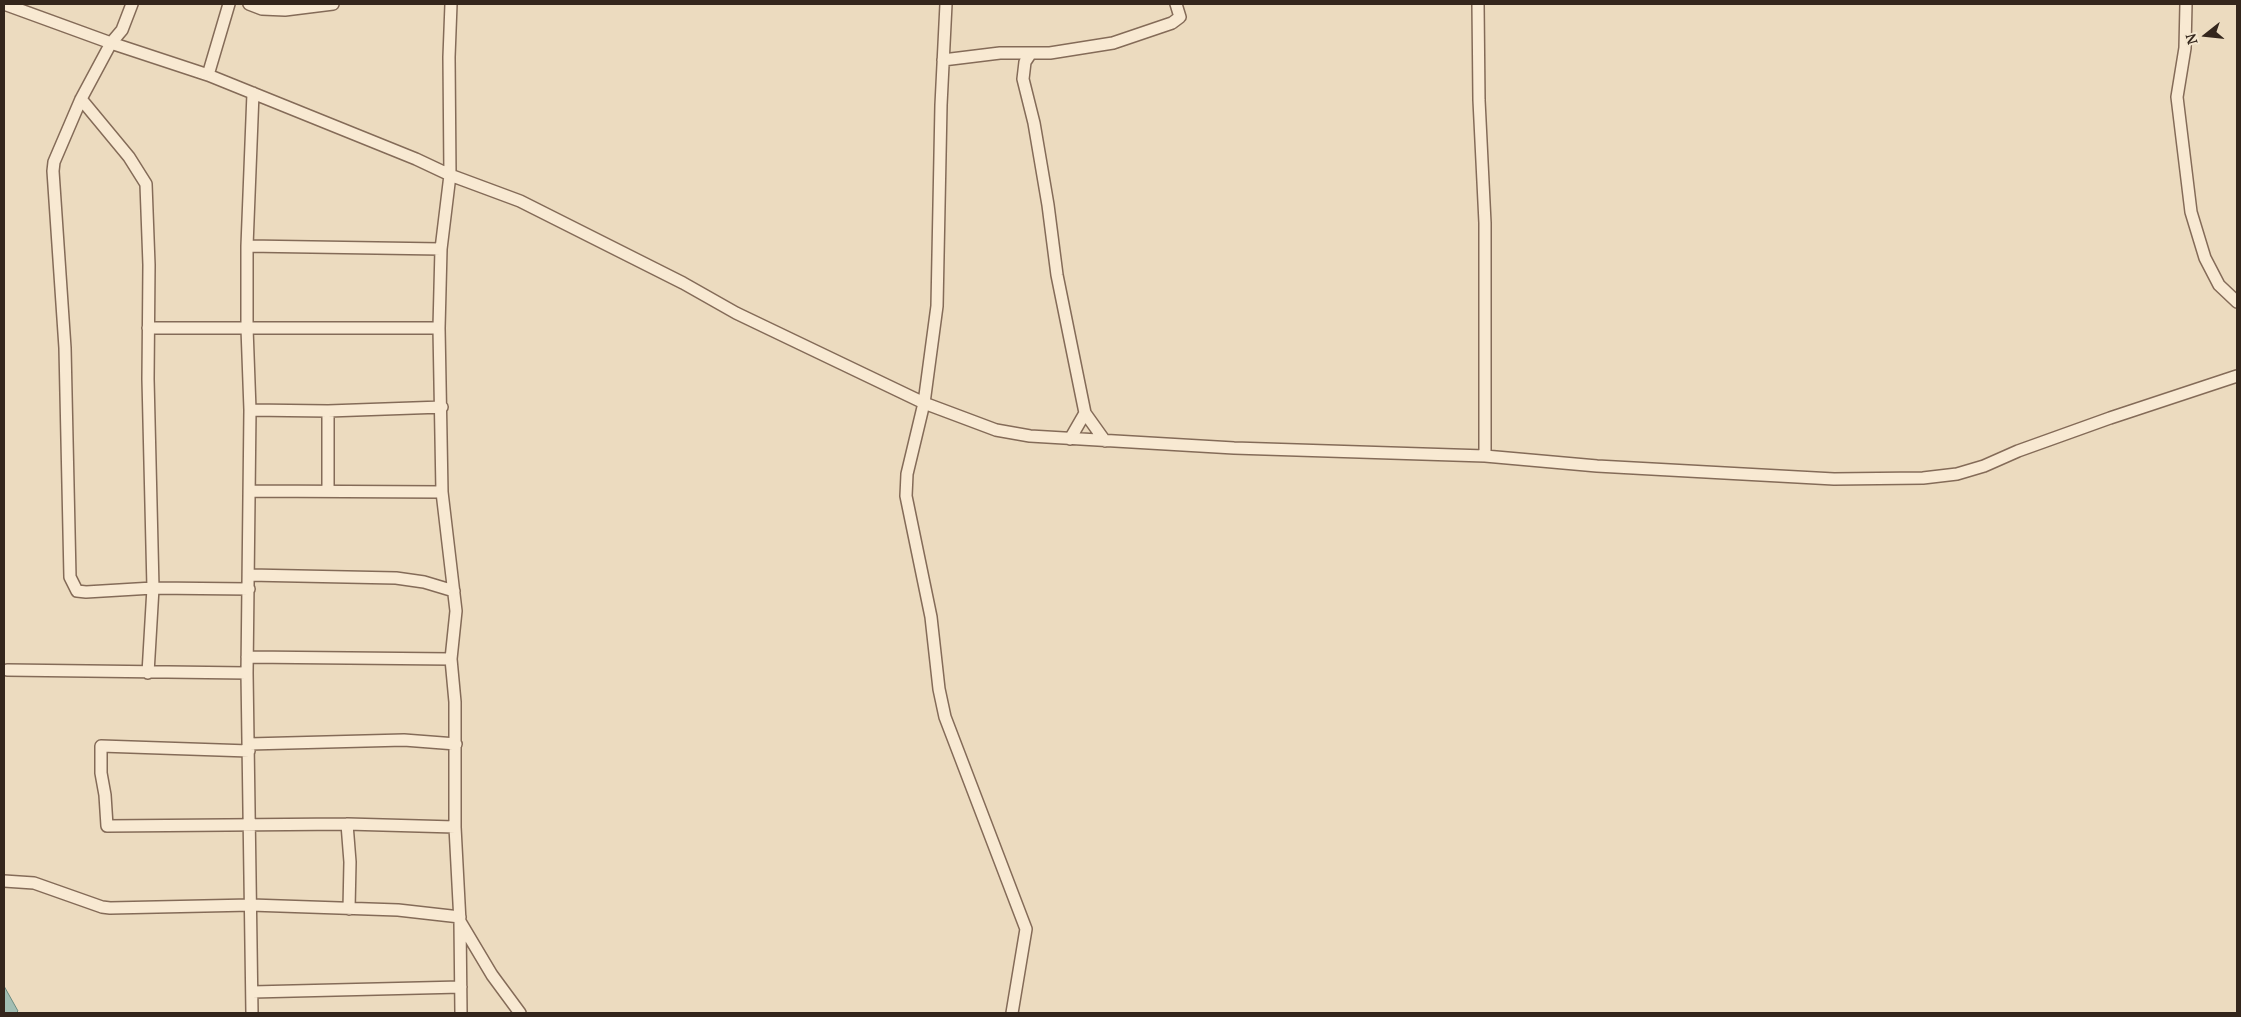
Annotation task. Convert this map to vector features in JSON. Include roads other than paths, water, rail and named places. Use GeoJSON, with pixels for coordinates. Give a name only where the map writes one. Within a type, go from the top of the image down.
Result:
{"type":"FeatureCollection","features":[{"type":"Feature","properties":{"kind":"street"},"geometry":{"type":"LineString","coordinates":[[4,4],[111,43],[208,75],[416,159],[450,175],[520,201],[683,283],[736,313],[924,403],[996,430],[1030,436],[1234,448],[1485,456],[1597,466],[1824,479],[1923,478],[1957,474],[1984,466],[2018,451],[2110,418],[2237,376]]}},
{"type":"Feature","properties":{"kind":"street"},"geometry":{"type":"LineString","coordinates":[[36,15],[39,4]]}},
{"type":"Feature","properties":{"kind":"street"},"geometry":{"type":"LineString","coordinates":[[132,4],[122,30],[111,43],[81,99],[54,162],[52,180],[65,348],[70,577],[77,591],[153,588],[249,589]]}},
{"type":"Feature","properties":{"kind":"street"},"geometry":{"type":"LineString","coordinates":[[208,75],[229,4]]}},
{"type":"Feature","properties":{"kind":"street"},"geometry":{"type":"LineString","coordinates":[[249,4],[262,9],[286,10],[333,4]]}},
{"type":"Feature","properties":{"kind":"street"},"geometry":{"type":"LineString","coordinates":[[451,4],[449,57],[450,175],[441,249],[439,328],[442,408],[442,492],[456,611],[451,659],[455,702],[455,827],[460,919],[461,1013]]}},
{"type":"Feature","properties":{"kind":"street"},"geometry":{"type":"LineString","coordinates":[[946,4],[937,306],[924,403],[907,474],[906,496],[931,617],[939,689],[945,716],[1026,929],[1012,1013]]}},
{"type":"Feature","properties":{"kind":"street"},"geometry":{"type":"LineString","coordinates":[[943,60],[1000,52],[1050,53],[1113,43],[1163,26],[1180,17],[1176,4]]}},
{"type":"Feature","properties":{"kind":"street"},"geometry":{"type":"LineString","coordinates":[[1478,4],[1479,100],[1485,223],[1485,456]]}},
{"type":"Feature","properties":{"kind":"street"},"geometry":{"type":"LineString","coordinates":[[2186,4],[2186,48],[2177,98],[2192,212],[2205,258],[2220,285],[2237,302]]}},
{"type":"Feature","properties":{"kind":"street"},"geometry":{"type":"LineString","coordinates":[[1031,53],[1025,62],[1023,79],[1034,123],[1048,205],[1057,275],[1085,413],[1105,441]]}},
{"type":"Feature","properties":{"kind":"street"},"geometry":{"type":"LineString","coordinates":[[252,1013],[247,674],[250,410],[247,246],[253,93]]}},
{"type":"Feature","properties":{"kind":"street"},"geometry":{"type":"LineString","coordinates":[[81,99],[129,157],[146,184],[149,265],[148,328],[153,588],[148,672]]}},
{"type":"Feature","properties":{"kind":"street"},"geometry":{"type":"LineString","coordinates":[[247,246],[441,249]]}},
{"type":"Feature","properties":{"kind":"street"},"geometry":{"type":"LineString","coordinates":[[148,328],[439,328]]}},
{"type":"Feature","properties":{"kind":"street"},"geometry":{"type":"LineString","coordinates":[[250,410],[328,411],[442,408]]}},
{"type":"Feature","properties":{"kind":"street"},"geometry":{"type":"LineString","coordinates":[[328,411],[328,490]]}},
{"type":"Feature","properties":{"kind":"street"},"geometry":{"type":"LineString","coordinates":[[1070,439],[1085,413]]}},
{"type":"Feature","properties":{"kind":"street"},"geometry":{"type":"LineString","coordinates":[[249,491],[442,492]]}},
{"type":"Feature","properties":{"kind":"street"},"geometry":{"type":"LineString","coordinates":[[249,575],[396,578],[424,582],[454,591]]}},
{"type":"Feature","properties":{"kind":"street"},"geometry":{"type":"LineString","coordinates":[[248,656],[451,659]]}},
{"type":"Feature","properties":{"kind":"street"},"geometry":{"type":"LineString","coordinates":[[7,670],[247,674]]}},
{"type":"Feature","properties":{"kind":"street"},"geometry":{"type":"LineString","coordinates":[[455,827],[347,824],[107,826],[101,773],[102,746],[249,748],[404,740],[456,744]]}},
{"type":"Feature","properties":{"kind":"street"},"geometry":{"type":"LineString","coordinates":[[347,824],[350,862],[349,909]]}},
{"type":"Feature","properties":{"kind":"street"},"geometry":{"type":"LineString","coordinates":[[4,880],[34,883],[102,907],[110,908],[251,906],[398,910],[460,919]]}},
{"type":"Feature","properties":{"kind":"street"},"geometry":{"type":"LineString","coordinates":[[460,919],[492,975],[520,1013]]}},
{"type":"Feature","properties":{"kind":"street"},"geometry":{"type":"LineString","coordinates":[[252,992],[461,987]]}}]}
